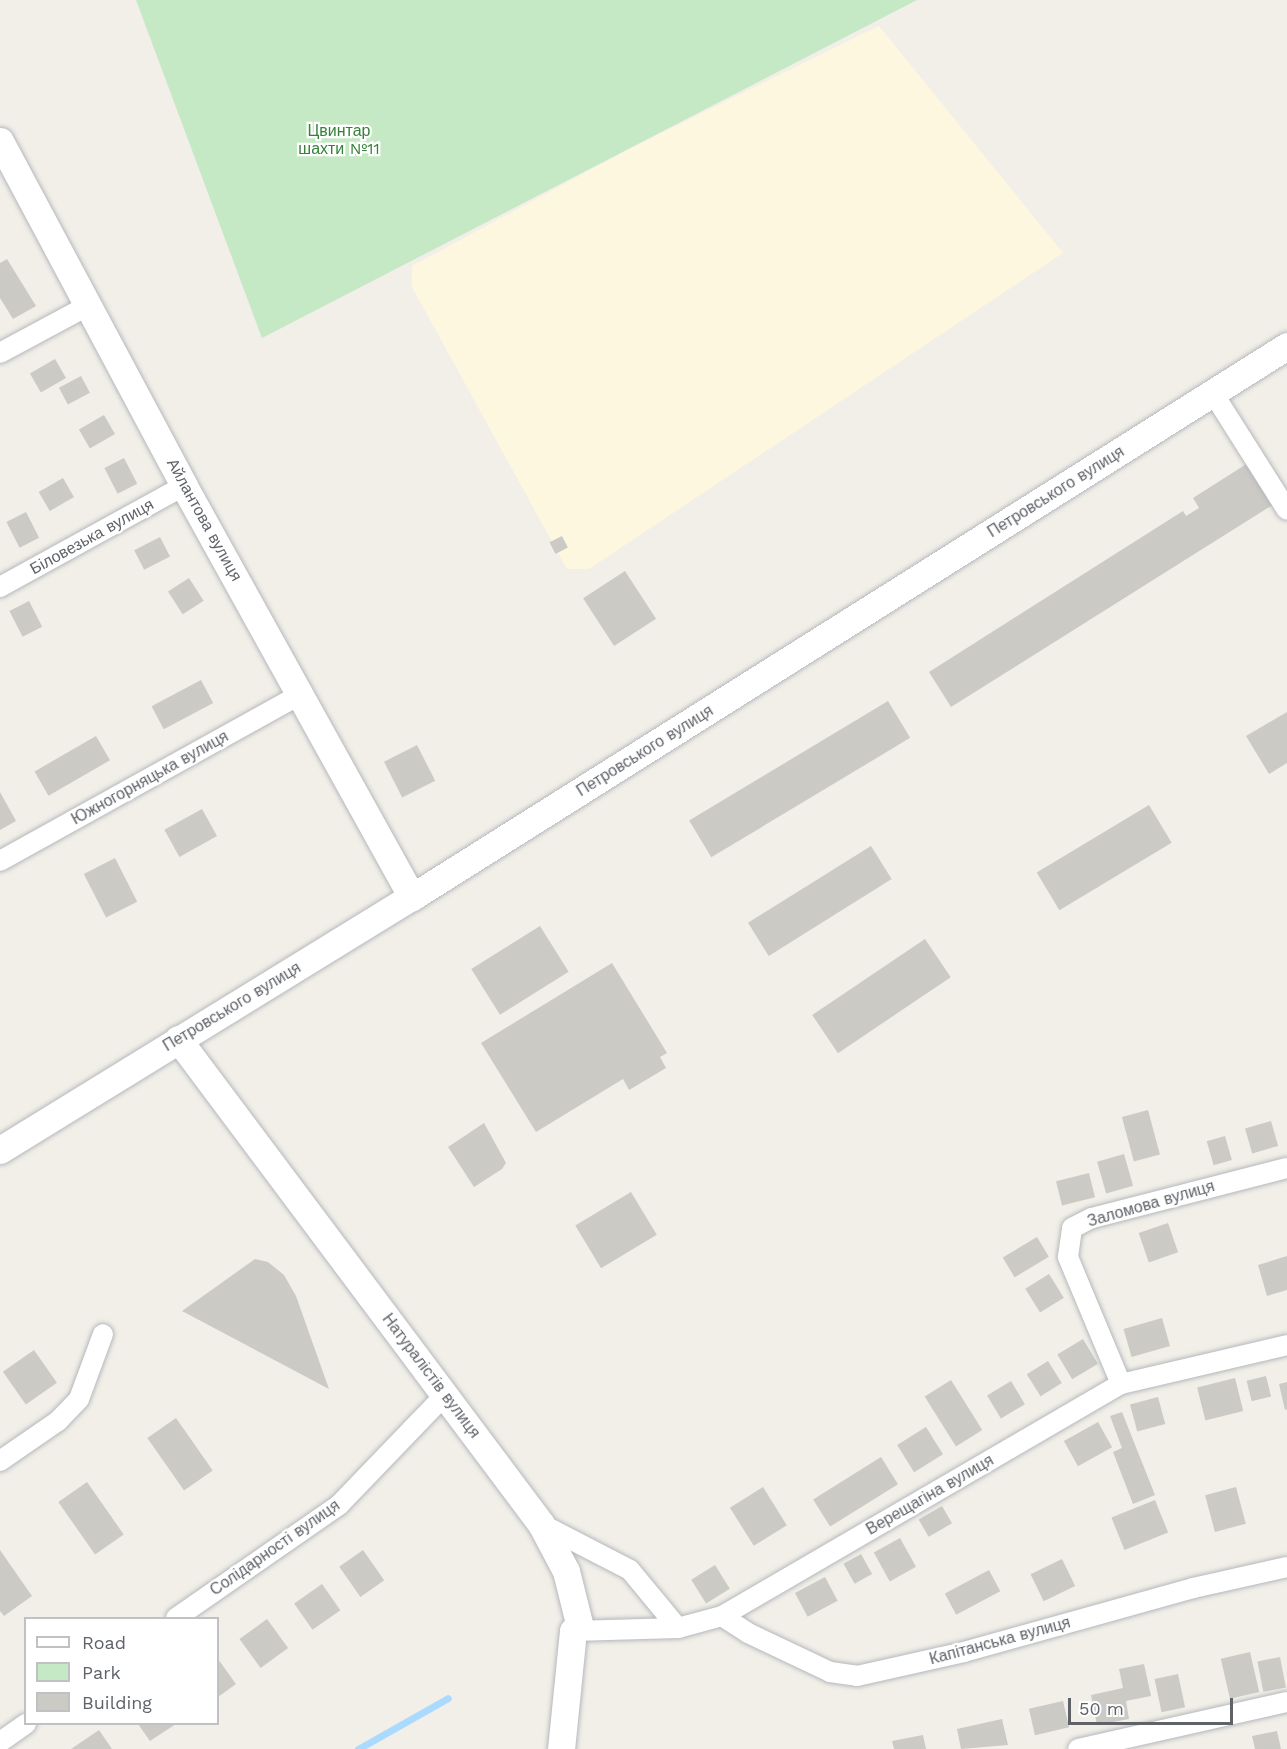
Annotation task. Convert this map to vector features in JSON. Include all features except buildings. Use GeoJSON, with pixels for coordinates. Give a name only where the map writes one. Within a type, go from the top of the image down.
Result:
{"type":"FeatureCollection","features":[{"type":"Feature","properties":{"kind":"street","name":"Айлантова вулиця"},"geometry":{"type":"LineString","coordinates":[[0,141],[184,486],[412,897]]}},
{"type":"Feature","properties":{"kind":"street"},"geometry":{"type":"LineString","coordinates":[[0,353],[89,305]]}},
{"type":"Feature","properties":{"kind":"street","name":"Петровського вулиця"},"geometry":{"type":"LineString","coordinates":[[0,1150],[412,897],[1287,346]]}},
{"type":"Feature","properties":{"kind":"street"},"geometry":{"type":"LineString","coordinates":[[1213,393],[1287,510]]}},
{"type":"Feature","properties":{"kind":"street","name":"Біловезька вулиця"},"geometry":{"type":"LineString","coordinates":[[0,587],[184,486]]}},
{"type":"Feature","properties":{"kind":"street","name":"Южногорняцька вулиця"},"geometry":{"type":"LineString","coordinates":[[0,861],[300,695]]}},
{"type":"Feature","properties":{"kind":"street","name":"Натуралістів вулиця"},"geometry":{"type":"LineString","coordinates":[[178,1039],[541,1524],[566,1571],[580,1627],[573,1631],[561,1749]]}},
{"type":"Feature","properties":{"kind":"street","name":"Заломова вулиця"},"geometry":{"type":"LineString","coordinates":[[1121,1384],[1068,1257],[1072,1228],[1092,1218],[1287,1168]]}},
{"type":"Feature","properties":{"kind":"street"},"geometry":{"type":"LineString","coordinates":[[0,1461],[58,1421],[79,1399],[103,1334]]}},
{"type":"Feature","properties":{"kind":"street","name":"Верещагіна вулиця"},"geometry":{"type":"LineString","coordinates":[[573,1631],[678,1628],[722,1616],[1121,1384],[1287,1345]]}},
{"type":"Feature","properties":{"kind":"street","name":"Солідарності вулиця"},"geometry":{"type":"LineString","coordinates":[[177,1617],[339,1504],[445,1395]]}},
{"type":"Feature","properties":{"kind":"street"},"geometry":{"type":"LineString","coordinates":[[541,1524],[630,1570],[678,1628]]}},
{"type":"Feature","properties":{"kind":"street","name":"Капітанська вулиця"},"geometry":{"type":"LineString","coordinates":[[722,1616],[748,1633],[830,1672],[857,1676],[964,1652],[1193,1588],[1287,1567]]}},
{"type":"Feature","properties":{"kind":"street"},"geometry":{"type":"LineString","coordinates":[[1077,1749],[1287,1702]]}},
{"type":"Feature","properties":{"kind":"street"},"geometry":{"type":"LineString","coordinates":[[0,1742],[25,1725]]}},
{"type":"Feature","properties":{"kind":"shaded area"},"geometry":{"type":"Polygon","coordinates":[[[879,26],[1063,253],[589,569],[567,569],[412,287],[412,266],[631,148],[879,26]]]}},
{"type":"Feature","properties":{"kind":"green space","name":"Цвинтар шахти №11"},"geometry":{"type":"Polygon","coordinates":[[[136,0],[917,0],[262,338],[136,0]]]}},
{"type":"Feature","properties":{"kind":"waterway"},"geometry":{"type":"LineString","coordinates":[[358,1749],[448,1698]]}}]}
